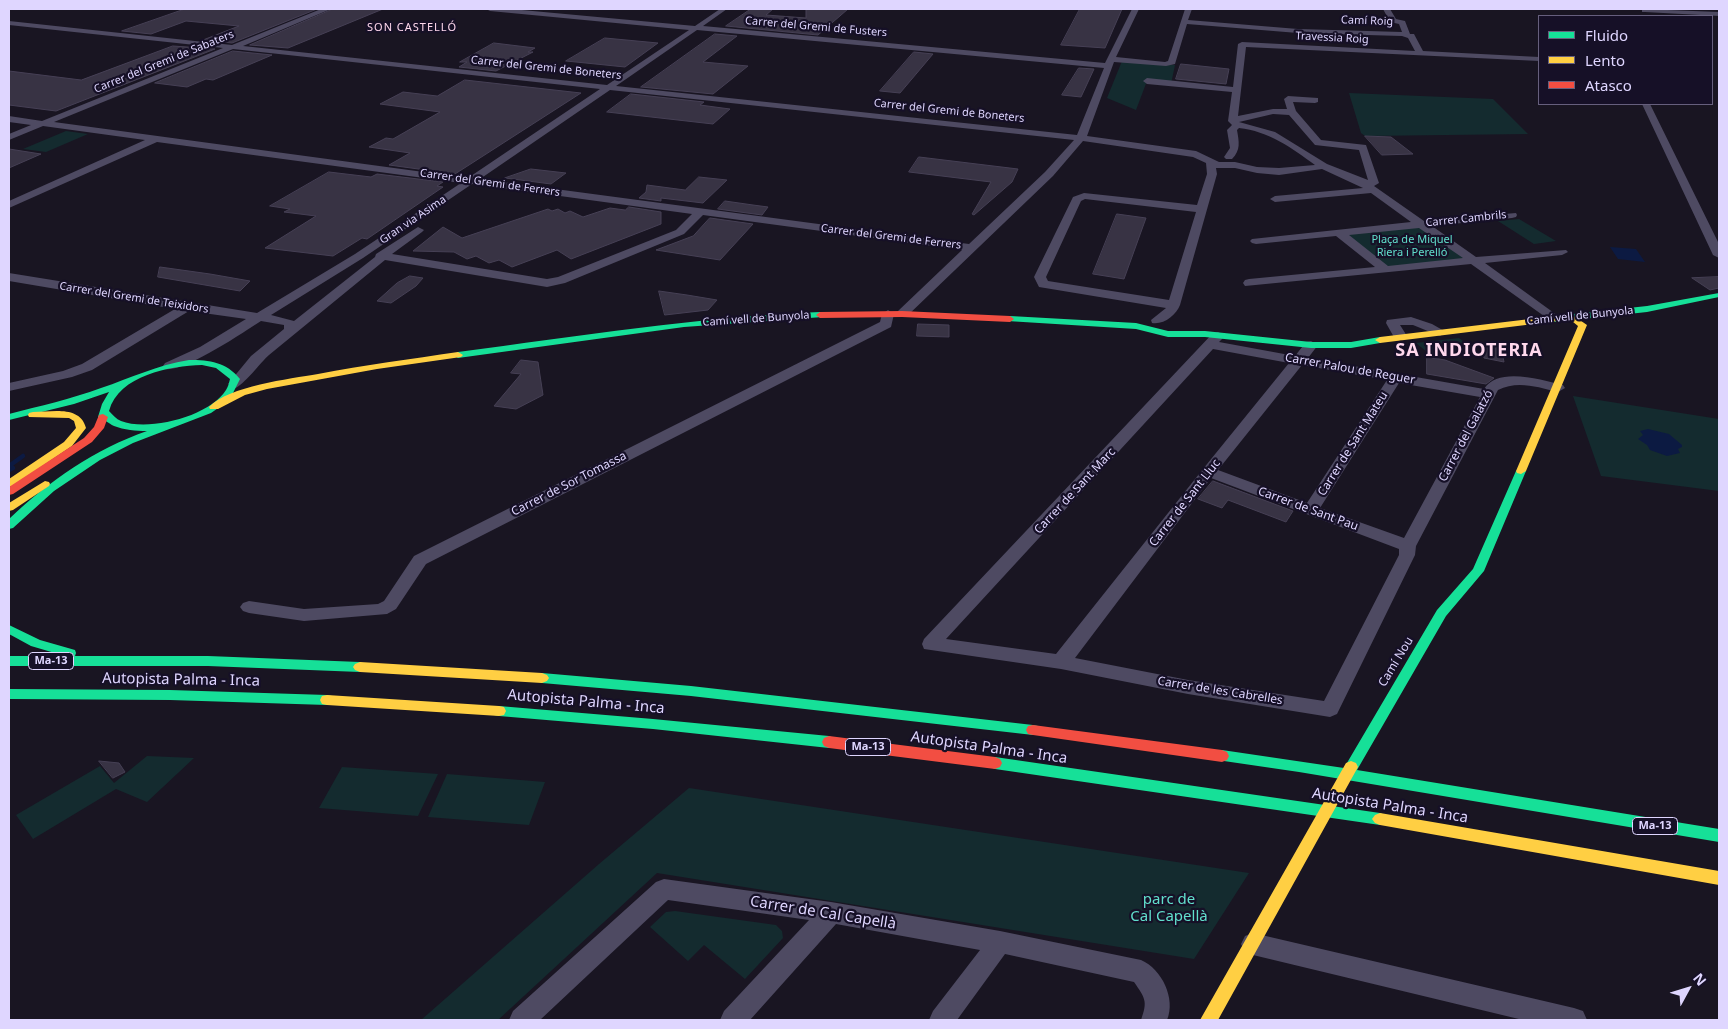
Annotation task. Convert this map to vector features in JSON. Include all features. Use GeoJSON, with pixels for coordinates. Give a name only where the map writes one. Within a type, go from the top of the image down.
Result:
{"type":"FeatureCollection","features":[{"type":"Feature","properties":{"kind":"main road","name":"Camí vell de Bunyola"},"geometry":{"type":"LineString","coordinates":[[1440,332],[1647,309],[1719,295]]}},
{"type":"Feature","properties":{"kind":"main road","name":"Camí vell de Bunyola"},"geometry":{"type":"LineString","coordinates":[[378,366],[683,325],[782,316],[895,314],[1136,326],[1155,324],[1163,333],[1179,327],[1212,339],[1311,345],[1351,345],[1400,336]]}},
{"type":"Feature","properties":{"kind":"main road","name":"Camí Nou"},"geometry":{"type":"LineString","coordinates":[[1209,1020],[1385,708],[1441,613],[1478,571],[1558,388],[1583,325],[1571,317]]}},
{"type":"Feature","properties":{"kind":"main road"},"geometry":{"type":"LineString","coordinates":[[9,417],[71,402],[167,367],[198,364],[216,365],[235,376],[277,375],[378,366]]}},
{"type":"Feature","properties":{"kind":"main road"},"geometry":{"type":"LineString","coordinates":[[9,525],[34,502],[107,452],[127,442],[180,422],[242,393],[265,386],[378,366]]}},
{"type":"Feature","properties":{"kind":"main road"},"geometry":{"type":"LineString","coordinates":[[214,407],[231,393],[235,376]]}},
{"type":"Feature","properties":{"kind":"main road"},"geometry":{"type":"LineString","coordinates":[[9,492],[88,440],[106,417],[105,407],[111,396],[130,381]]}},
{"type":"Feature","properties":{"kind":"main road"},"geometry":{"type":"LineString","coordinates":[[9,417],[68,409],[89,410],[124,426],[133,428],[159,426]]}},
{"type":"Feature","properties":{"kind":"main road"},"geometry":{"type":"LineString","coordinates":[[9,484],[63,448],[81,428],[79,420],[71,415],[32,415]]}},
{"type":"Feature","properties":{"kind":"main road"},"geometry":{"type":"LineString","coordinates":[[9,508],[105,446],[128,435],[180,422]]}},
{"type":"Feature","properties":{"kind":"main road"},"geometry":{"type":"LineString","coordinates":[[9,629],[36,643],[92,660]]}},
{"type":"Feature","properties":{"kind":"main road","name":"Autopista Palma - Inca"},"geometry":{"type":"LineString","coordinates":[[9,661],[208,661],[447,671],[565,679],[816,704],[976,722],[1299,766],[1719,836]]}},
{"type":"Feature","properties":{"kind":"main road","name":"Autopista Palma - Inca"},"geometry":{"type":"LineString","coordinates":[[9,694],[252,696],[483,709],[670,725],[886,749],[1290,805],[1719,878]]}},
{"type":"Feature","properties":{"kind":"street","name":"Carrer del Gremi de Sabaters"},"geometry":{"type":"LineString","coordinates":[[9,137],[327,9]]}},
{"type":"Feature","properties":{"kind":"street","name":"Carrer del Gremi de Fusters"},"geometry":{"type":"LineString","coordinates":[[490,9],[1110,62]]}},
{"type":"Feature","properties":{"kind":"street"},"geometry":{"type":"LineString","coordinates":[[895,314],[971,248],[1049,174],[1081,138],[1110,62],[1135,9]]}},
{"type":"Feature","properties":{"kind":"street"},"geometry":{"type":"LineString","coordinates":[[1110,62],[1166,64],[1172,62],[1188,9]]}},
{"type":"Feature","properties":{"kind":"street"},"geometry":{"type":"LineString","coordinates":[[1387,9],[1393,20],[1402,24],[1408,35]]}},
{"type":"Feature","properties":{"kind":"street","name":"Gran via Asima"},"geometry":{"type":"LineString","coordinates":[[167,367],[205,350],[359,256],[696,28],[727,11]]}},
{"type":"Feature","properties":{"kind":"street","name":"Gran via Asima"},"geometry":{"type":"LineString","coordinates":[[235,376],[380,256],[708,29],[727,11]]}},
{"type":"Feature","properties":{"kind":"street"},"geometry":{"type":"LineString","coordinates":[[1645,12],[1719,14]]}},
{"type":"Feature","properties":{"kind":"street","name":"Camí Roig"},"geometry":{"type":"LineString","coordinates":[[1184,22],[1298,31],[1408,35],[1411,36],[1420,52]]}},
{"type":"Feature","properties":{"kind":"street","name":"Carrer del Gremi de Boneters"},"geometry":{"type":"LineString","coordinates":[[9,23],[1081,138],[1196,154],[1212,163]]}},
{"type":"Feature","properties":{"kind":"street","name":"Travessia Roig"},"geometry":{"type":"LineString","coordinates":[[1237,90],[1242,44],[1411,54],[1420,52]]}},
{"type":"Feature","properties":{"kind":"street"},"geometry":{"type":"LineString","coordinates":[[1420,52],[1538,59]]}},
{"type":"Feature","properties":{"kind":"street"},"geometry":{"type":"LineString","coordinates":[[1147,81],[1237,90],[1235,123],[1232,130],[1235,149],[1232,163]]}},
{"type":"Feature","properties":{"kind":"street"},"geometry":{"type":"LineString","coordinates":[[1288,111],[1292,110],[1288,99],[1315,100]]}},
{"type":"Feature","properties":{"kind":"street"},"geometry":{"type":"LineString","coordinates":[[1646,105],[1719,255]]}},
{"type":"Feature","properties":{"kind":"street"},"geometry":{"type":"LineString","coordinates":[[1235,123],[1278,111],[1288,111],[1294,114],[1318,143],[1363,147],[1374,183],[1367,187],[1275,199]]}},
{"type":"Feature","properties":{"kind":"street","name":"Carrer del Gremi de Ferrers"},"geometry":{"type":"LineString","coordinates":[[9,119],[971,248]]}},
{"type":"Feature","properties":{"kind":"street"},"geometry":{"type":"LineString","coordinates":[[1235,123],[1260,128],[1323,166],[1367,187],[1555,318]]}},
{"type":"Feature","properties":{"kind":"street"},"geometry":{"type":"LineString","coordinates":[[9,205],[158,138]]}},
{"type":"Feature","properties":{"kind":"street"},"geometry":{"type":"LineString","coordinates":[[1212,163],[1232,163]]}},
{"type":"Feature","properties":{"kind":"street"},"geometry":{"type":"LineString","coordinates":[[1212,163],[1232,163],[1276,172],[1298,172],[1323,166]]}},
{"type":"Feature","properties":{"kind":"street"},"geometry":{"type":"LineString","coordinates":[[1155,324],[1173,307],[1202,209],[1212,163]]}},
{"type":"Feature","properties":{"kind":"street"},"geometry":{"type":"LineString","coordinates":[[1173,307],[1043,284],[1040,277],[1077,199],[1084,196],[1202,209]]}},
{"type":"Feature","properties":{"kind":"street"},"geometry":{"type":"LineString","coordinates":[[380,256],[547,283],[561,280],[680,232],[700,212]]}},
{"type":"Feature","properties":{"kind":"street","name":"Carrer Cambrils"},"geometry":{"type":"LineString","coordinates":[[1419,224],[1512,215]]}},
{"type":"Feature","properties":{"kind":"street"},"geometry":{"type":"LineString","coordinates":[[1256,241],[1419,224]]}},
{"type":"Feature","properties":{"kind":"street"},"geometry":{"type":"LineString","coordinates":[[1338,232],[1386,270]]}},
{"type":"Feature","properties":{"kind":"street"},"geometry":{"type":"LineString","coordinates":[[1249,283],[1562,252]]}},
{"type":"Feature","properties":{"kind":"street","name":"Carrer del Gremi de Teixidors"},"geometry":{"type":"LineString","coordinates":[[9,277],[187,307],[270,318],[289,322],[292,326],[290,330]]}},
{"type":"Feature","properties":{"kind":"street"},"geometry":{"type":"LineString","coordinates":[[9,386],[67,374],[87,367],[187,307]]}},
{"type":"Feature","properties":{"kind":"street"},"geometry":{"type":"LineString","coordinates":[[1173,307],[1178,316],[1179,327]]}},
{"type":"Feature","properties":{"kind":"street","name":"Carrer de Sor Tomassa"},"geometry":{"type":"LineString","coordinates":[[249,607],[304,615],[382,610],[390,605],[420,560],[886,324],[895,314]]}},
{"type":"Feature","properties":{"kind":"street","name":"Camí vell de Bunyola"},"geometry":{"type":"LineString","coordinates":[[1400,336],[1392,323],[1402,320],[1415,320],[1440,332]]}},
{"type":"Feature","properties":{"kind":"street","name":"Carrer Palou de Reguer"},"geometry":{"type":"LineString","coordinates":[[1212,339],[1299,359],[1487,394]]}},
{"type":"Feature","properties":{"kind":"street","name":"Carrer de Sant Marc"},"geometry":{"type":"LineString","coordinates":[[931,644],[1212,339]]}},
{"type":"Feature","properties":{"kind":"street","name":"Carrer de Sant Lluc"},"geometry":{"type":"LineString","coordinates":[[1061,662],[1208,472],[1311,345]]}},
{"type":"Feature","properties":{"kind":"street","name":"Carrer de Sant Mateu"},"geometry":{"type":"LineString","coordinates":[[1311,510],[1396,377]]}},
{"type":"Feature","properties":{"kind":"street","name":"Carrer del Galatzó"},"geometry":{"type":"LineString","coordinates":[[1408,546],[1492,387],[1501,381],[1515,380],[1558,388]]}},
{"type":"Feature","properties":{"kind":"street","name":"Carrer de Sant Pau"},"geometry":{"type":"LineString","coordinates":[[1208,472],[1408,546]]}},
{"type":"Feature","properties":{"kind":"street","name":"Carrer de les Cabrelles"},"geometry":{"type":"LineString","coordinates":[[931,644],[1061,662],[1188,688],[1330,709],[1385,596],[1408,556],[1408,546]]}},
{"type":"Feature","properties":{"kind":"street","name":"Carrer de Cal Capellà"},"geometry":{"type":"LineString","coordinates":[[522,1020],[664,889],[832,913],[1000,942],[1141,972],[1156,1009]]}},
{"type":"Feature","properties":{"kind":"street"},"geometry":{"type":"LineString","coordinates":[[733,1020],[832,913]]}},
{"type":"Feature","properties":{"kind":"street"},"geometry":{"type":"LineString","coordinates":[[942,1020],[1000,942]]}},
{"type":"Feature","properties":{"kind":"street"},"geometry":{"type":"LineString","coordinates":[[1253,944],[1574,1020]]}},
{"type":"Feature","properties":{"kind":"green space"},"geometry":{"type":"Polygon","coordinates":[[[1122,61],[1175,65],[1171,84],[1147,81],[1136,110],[1107,98],[1122,61]]]}},
{"type":"Feature","properties":{"kind":"green space"},"geometry":{"type":"Polygon","coordinates":[[[1349,93],[1493,99],[1528,134],[1365,136],[1361,133],[1349,93]]]}},
{"type":"Feature","properties":{"kind":"green space"},"geometry":{"type":"Polygon","coordinates":[[[66,131],[88,134],[46,152],[23,149],[66,131]]]}},
{"type":"Feature","properties":{"kind":"green space"},"geometry":{"type":"Polygon","coordinates":[[[1519,219],[1556,241],[1534,244],[1498,221],[1519,219]]]}},
{"type":"Feature","properties":{"kind":"green space","name":"Plaça de Miquel Riera i Perelló"},"geometry":{"type":"Polygon","coordinates":[[[1419,224],[1473,261],[1386,270],[1338,232],[1419,224]]]}},
{"type":"Feature","properties":{"kind":"green space"},"geometry":{"type":"Polygon","coordinates":[[[1459,338],[1477,352],[1433,357],[1416,343],[1459,338]]]}},
{"type":"Feature","properties":{"kind":"green space"},"geometry":{"type":"Polygon","coordinates":[[[1573,396],[1719,419],[1719,491],[1601,476],[1573,396]]]}},
{"type":"Feature","properties":{"kind":"green space"},"geometry":{"type":"Polygon","coordinates":[[[147,756],[194,758],[147,802],[116,789],[33,839],[16,815],[100,766],[114,783],[147,756]]]}},
{"type":"Feature","properties":{"kind":"green space"},"geometry":{"type":"Polygon","coordinates":[[[342,767],[438,774],[418,816],[319,808],[342,767]]]}},
{"type":"Feature","properties":{"kind":"green space"},"geometry":{"type":"Polygon","coordinates":[[[447,774],[545,782],[529,825],[428,817],[447,774]]]}},
{"type":"Feature","properties":{"kind":"green space","name":"parc de Cal Capellà"},"geometry":{"type":"Polygon","coordinates":[[[689,788],[1249,873],[1194,959],[657,873],[498,1020],[421,1020],[689,788]]]}},
{"type":"Feature","properties":{"kind":"green space"},"geometry":{"type":"Polygon","coordinates":[[[675,911],[776,925],[782,931],[783,938],[745,979],[704,945],[688,961],[650,927],[666,912],[675,911]]]}},
{"type":"Feature","properties":{"kind":"water"},"geometry":{"type":"Polygon","coordinates":[[[1610,247],[1636,249],[1645,262],[1618,259],[1610,247]]]}},
{"type":"Feature","properties":{"kind":"water"},"geometry":{"type":"Polygon","coordinates":[[[1648,429],[1669,434],[1682,445],[1678,449],[1680,453],[1667,456],[1650,450],[1647,445],[1638,439],[1643,435],[1640,431],[1648,429]]]}},
{"type":"Feature","properties":{"kind":"building"},"geometry":{"type":"Polygon","coordinates":[[[185,9],[317,9],[232,43],[203,40],[239,26],[186,21],[151,34],[122,31],[185,9]]]}},
{"type":"Feature","properties":{"kind":"building"},"geometry":{"type":"Polygon","coordinates":[[[333,9],[383,9],[288,48],[250,45],[333,9]]]}},
{"type":"Feature","properties":{"kind":"building"},"geometry":{"type":"Polygon","coordinates":[[[751,9],[773,9],[766,15],[806,18],[806,9],[848,9],[818,35],[726,26],[751,9]]]}},
{"type":"Feature","properties":{"kind":"building"},"geometry":{"type":"Polygon","coordinates":[[[1080,9],[1122,9],[1105,48],[1061,45],[1080,9]]]}},
{"type":"Feature","properties":{"kind":"building"},"geometry":{"type":"Polygon","coordinates":[[[715,34],[737,36],[703,62],[748,66],[713,94],[641,87],[715,34]]]}},
{"type":"Feature","properties":{"kind":"building"},"geometry":{"type":"Polygon","coordinates":[[[605,38],[658,43],[625,67],[566,61],[605,38]]]}},
{"type":"Feature","properties":{"kind":"building"},"geometry":{"type":"Polygon","coordinates":[[[494,43],[535,48],[528,52],[533,52],[496,71],[459,67],[467,62],[460,62],[494,43]]]}},
{"type":"Feature","properties":{"kind":"building"},"geometry":{"type":"Polygon","coordinates":[[[173,46],[215,49],[56,111],[9,105],[9,71],[81,80],[173,46]]]}},
{"type":"Feature","properties":{"kind":"building"},"geometry":{"type":"Polygon","coordinates":[[[233,51],[272,55],[213,80],[206,79],[187,87],[155,83],[233,51]]]}},
{"type":"Feature","properties":{"kind":"building"},"geometry":{"type":"Polygon","coordinates":[[[914,52],[933,54],[900,93],[880,91],[914,52]]]}},
{"type":"Feature","properties":{"kind":"building"},"geometry":{"type":"Polygon","coordinates":[[[1181,64],[1229,69],[1226,84],[1176,79],[1181,64]]]}},
{"type":"Feature","properties":{"kind":"building"},"geometry":{"type":"Polygon","coordinates":[[[1079,68],[1094,69],[1081,97],[1062,95],[1079,68]]]}},
{"type":"Feature","properties":{"kind":"building"},"geometry":{"type":"Polygon","coordinates":[[[465,80],[581,93],[455,174],[389,165],[410,153],[369,147],[386,138],[393,139],[440,112],[380,104],[403,92],[437,96],[465,80]]]}},
{"type":"Feature","properties":{"kind":"building"},"geometry":{"type":"Polygon","coordinates":[[[631,94],[704,102],[700,105],[730,109],[713,124],[607,112],[631,94]]]}},
{"type":"Feature","properties":{"kind":"building"},"geometry":{"type":"Polygon","coordinates":[[[1365,136],[1391,137],[1413,154],[1382,155],[1365,136]]]}},
{"type":"Feature","properties":{"kind":"building"},"geometry":{"type":"Polygon","coordinates":[[[9,149],[41,154],[9,168],[9,149]]]}},
{"type":"Feature","properties":{"kind":"building"},"geometry":{"type":"Polygon","coordinates":[[[919,157],[1018,169],[1012,182],[974,215],[972,214],[991,182],[909,172],[919,157]]]}},
{"type":"Feature","properties":{"kind":"building"},"geometry":{"type":"Polygon","coordinates":[[[531,169],[566,173],[551,184],[505,178],[531,169]]]}},
{"type":"Feature","properties":{"kind":"building"},"geometry":{"type":"Polygon","coordinates":[[[329,172],[371,177],[377,174],[443,182],[437,186],[443,187],[367,239],[362,238],[333,256],[265,248],[316,216],[284,212],[290,209],[270,206],[329,172]]]}},
{"type":"Feature","properties":{"kind":"building"},"geometry":{"type":"Polygon","coordinates":[[[699,177],[727,180],[703,203],[661,198],[661,201],[639,198],[646,192],[647,185],[685,190],[699,177]]]}},
{"type":"Feature","properties":{"kind":"building"},"geometry":{"type":"Polygon","coordinates":[[[725,201],[768,207],[762,215],[718,209],[725,201]]]}},
{"type":"Feature","properties":{"kind":"building"},"geometry":{"type":"Polygon","coordinates":[[[629,207],[661,212],[661,224],[571,259],[557,250],[512,267],[499,260],[489,263],[476,256],[467,259],[454,252],[413,251],[443,227],[462,238],[548,209],[552,211],[558,209],[565,213],[570,211],[583,217],[610,208],[625,210],[629,207]]]}},
{"type":"Feature","properties":{"kind":"building"},"geometry":{"type":"Polygon","coordinates":[[[1117,214],[1146,218],[1124,279],[1093,274],[1117,214]]]}},
{"type":"Feature","properties":{"kind":"building"},"geometry":{"type":"Polygon","coordinates":[[[710,218],[753,224],[720,260],[656,250],[693,236],[710,218]]]}},
{"type":"Feature","properties":{"kind":"building"},"geometry":{"type":"Polygon","coordinates":[[[160,267],[250,281],[240,291],[158,277],[160,267]]]}},
{"type":"Feature","properties":{"kind":"building"},"geometry":{"type":"Polygon","coordinates":[[[410,276],[423,278],[416,286],[391,303],[377,301],[397,283],[410,276]]]}},
{"type":"Feature","properties":{"kind":"building"},"geometry":{"type":"Polygon","coordinates":[[[1719,277],[1719,288],[1710,290],[1692,278],[1719,277]]]}},
{"type":"Feature","properties":{"kind":"building"},"geometry":{"type":"Polygon","coordinates":[[[659,291],[717,300],[708,310],[665,315],[659,291]]]}},
{"type":"Feature","properties":{"kind":"building"},"geometry":{"type":"Polygon","coordinates":[[[918,324],[949,325],[949,337],[917,336],[918,324]]]}},
{"type":"Feature","properties":{"kind":"building"},"geometry":{"type":"Polygon","coordinates":[[[1500,342],[1504,362],[1484,358],[1482,345],[1500,342]]]}},
{"type":"Feature","properties":{"kind":"building"},"geometry":{"type":"Polygon","coordinates":[[[1427,357],[1445,360],[1494,378],[1486,384],[1427,374],[1427,357]]]}},
{"type":"Feature","properties":{"kind":"building"},"geometry":{"type":"Polygon","coordinates":[[[521,360],[538,362],[543,395],[516,409],[494,406],[521,374],[511,373],[521,360]]]}},
{"type":"Feature","properties":{"kind":"building"},"geometry":{"type":"Polygon","coordinates":[[[1213,481],[1293,511],[1286,522],[1228,500],[1222,508],[1198,499],[1213,481]]]}},
{"type":"Feature","properties":{"kind":"building"},"geometry":{"type":"Polygon","coordinates":[[[99,761],[119,763],[125,772],[113,778],[99,761]]]}},
{"type":"Feature","properties":{"kind":"waterway"},"geometry":{"type":"LineString","coordinates":[[9,470],[13,468],[9,466],[23,456]]}},
{"type":"Feature","properties":{"kind":"traffic: fast"},"geometry":{"type":"LineString","coordinates":[[1555,319],[1647,309],[1719,295]]}},
{"type":"Feature","properties":{"kind":"traffic: fast"},"geometry":{"type":"LineString","coordinates":[[458,355],[684,324],[820,315]]}},
{"type":"Feature","properties":{"kind":"traffic: fast"},"geometry":{"type":"LineString","coordinates":[[1010,319],[1136,326],[1168,334],[1205,334],[1311,345],[1351,345],[1380,340]]}},
{"type":"Feature","properties":{"kind":"traffic: fast"},"geometry":{"type":"LineString","coordinates":[[103,417],[108,401],[114,392],[134,378],[160,368],[189,363],[213,364],[223,368],[235,379],[230,392],[208,411],[176,423],[159,427],[128,427],[115,422],[105,412]]}},
{"type":"Feature","properties":{"kind":"traffic: fast"},"geometry":{"type":"LineString","coordinates":[[9,417],[71,402],[122,384]]}},
{"type":"Feature","properties":{"kind":"traffic: fast"},"geometry":{"type":"LineString","coordinates":[[9,525],[50,488],[96,457],[129,441],[180,422]]}},
{"type":"Feature","properties":{"kind":"traffic: fast"},"geometry":{"type":"LineString","coordinates":[[1351,767],[1441,613],[1478,571],[1521,471]]}},
{"type":"Feature","properties":{"kind":"traffic: fast"},"geometry":{"type":"LineString","coordinates":[[9,629],[36,643],[70,653]]}},
{"type":"Feature","properties":{"kind":"traffic: fast"},"geometry":{"type":"LineString","coordinates":[[9,661],[208,661],[360,667]]}},
{"type":"Feature","properties":{"kind":"traffic: fast"},"geometry":{"type":"LineString","coordinates":[[542,678],[691,691],[1033,730]]}},
{"type":"Feature","properties":{"kind":"traffic: fast"},"geometry":{"type":"LineString","coordinates":[[9,694],[170,695],[327,700]]}},
{"type":"Feature","properties":{"kind":"traffic: fast"},"geometry":{"type":"LineString","coordinates":[[499,711],[829,742]]}},
{"type":"Feature","properties":{"kind":"traffic: fast"},"geometry":{"type":"LineString","coordinates":[[1222,756],[1299,766],[1719,836]]}},
{"type":"Feature","properties":{"kind":"traffic: fast"},"geometry":{"type":"LineString","coordinates":[[995,763],[1380,819]]}},
{"type":"Feature","properties":{"kind":"traffic: slow"},"geometry":{"type":"LineString","coordinates":[[1521,471],[1583,325],[1571,317]]}},
{"type":"Feature","properties":{"kind":"traffic: slow"},"geometry":{"type":"LineString","coordinates":[[1380,340],[1555,319]]}},
{"type":"Feature","properties":{"kind":"traffic: slow"},"geometry":{"type":"LineString","coordinates":[[214,407],[242,393],[265,386],[377,366],[458,355]]}},
{"type":"Feature","properties":{"kind":"traffic: slow"},"geometry":{"type":"LineString","coordinates":[[9,484],[68,444],[81,428],[79,420],[71,415],[33,415]]}},
{"type":"Feature","properties":{"kind":"traffic: slow"},"geometry":{"type":"LineString","coordinates":[[9,508],[45,484]]}},
{"type":"Feature","properties":{"kind":"traffic: slow"},"geometry":{"type":"LineString","coordinates":[[360,667],[542,678]]}},
{"type":"Feature","properties":{"kind":"traffic: slow"},"geometry":{"type":"LineString","coordinates":[[327,700],[499,711]]}},
{"type":"Feature","properties":{"kind":"traffic: slow"},"geometry":{"type":"LineString","coordinates":[[1209,1020],[1351,767]]}},
{"type":"Feature","properties":{"kind":"traffic: slow"},"geometry":{"type":"LineString","coordinates":[[1380,819],[1719,878]]}},
{"type":"Feature","properties":{"kind":"traffic: jam"},"geometry":{"type":"LineString","coordinates":[[820,315],[902,314],[1010,319]]}},
{"type":"Feature","properties":{"kind":"traffic: jam"},"geometry":{"type":"LineString","coordinates":[[9,492],[88,440],[99,428],[103,417]]}},
{"type":"Feature","properties":{"kind":"traffic: jam"},"geometry":{"type":"LineString","coordinates":[[1033,730],[1222,756]]}},
{"type":"Feature","properties":{"kind":"traffic: jam"},"geometry":{"type":"LineString","coordinates":[[829,742],[995,763]]}},
{"type":"Feature","properties":{"kind":"district","name":"SON CASTELLÓ"},"geometry":{"type":"Point","coordinates":[412,28]}},
{"type":"Feature","properties":{"kind":"district","name":"SA INDIOTERIA"},"geometry":{"type":"Point","coordinates":[1469,351]}}]}
